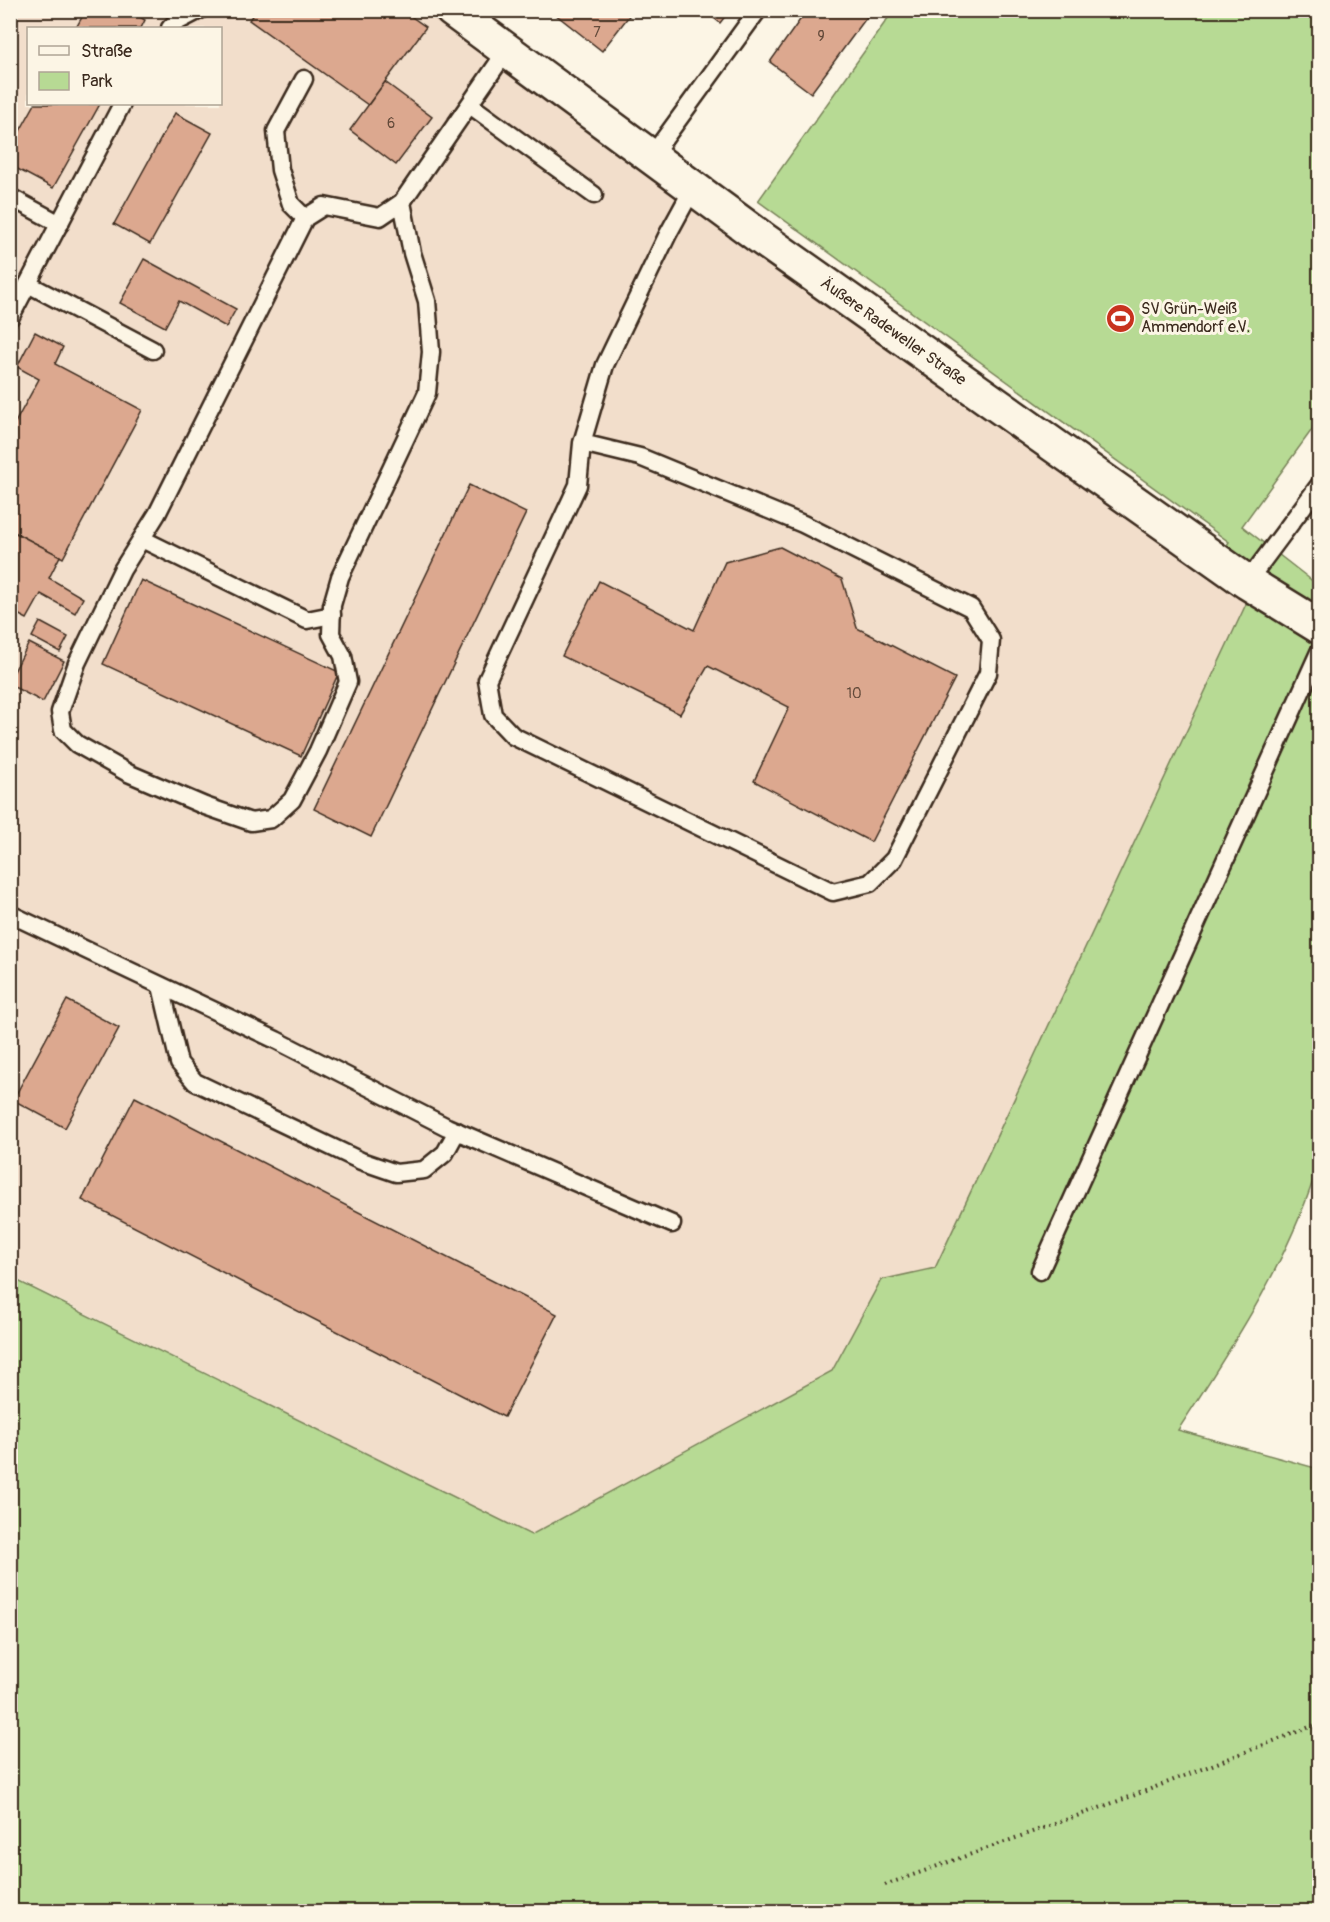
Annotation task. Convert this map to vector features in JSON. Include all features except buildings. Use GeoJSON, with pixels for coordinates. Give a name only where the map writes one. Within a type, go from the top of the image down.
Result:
{"type":"FeatureCollection","features":[{"type":"Feature","properties":{"kind":"street","name":"Äußere Radeweller Straße"},"geometry":{"type":"LineString","coordinates":[[463,19],[773,247],[1247,582],[1320,627]]}},
{"type":"Feature","properties":{"kind":"lane"},"geometry":{"type":"LineString","coordinates":[[651,157],[759,10]]}},
{"type":"Feature","properties":{"kind":"lane"},"geometry":{"type":"LineString","coordinates":[[171,27],[188,13]]}},
{"type":"Feature","properties":{"kind":"lane"},"geometry":{"type":"LineString","coordinates":[[402,202],[412,253],[427,301],[431,352],[427,393],[340,577],[332,605],[331,634],[343,656],[348,682],[318,751],[292,800],[271,819],[251,822],[205,806],[128,773],[77,744],[63,730],[60,712],[77,663],[122,570],[157,514],[305,218],[324,206],[380,216],[402,202],[507,51]]}},
{"type":"Feature","properties":{"kind":"lane"},"geometry":{"type":"LineString","coordinates":[[304,79],[276,131],[280,170],[291,204],[305,218]]}},
{"type":"Feature","properties":{"kind":"lane"},"geometry":{"type":"LineString","coordinates":[[10,318],[121,105]]}},
{"type":"Feature","properties":{"kind":"lane"},"geometry":{"type":"LineString","coordinates":[[470,105],[594,195]]}},
{"type":"Feature","properties":{"kind":"lane"},"geometry":{"type":"LineString","coordinates":[[582,443],[640,457],[803,524],[971,608],[991,640],[988,673],[894,859],[870,883],[833,892],[513,736],[493,715],[487,680],[578,485],[582,443],[605,365],[668,234],[693,188]]}},
{"type":"Feature","properties":{"kind":"lane"},"geometry":{"type":"LineString","coordinates":[[10,197],[60,224]]}},
{"type":"Feature","properties":{"kind":"lane"},"geometry":{"type":"LineString","coordinates":[[28,284],[153,350]]}},
{"type":"Feature","properties":{"kind":"lane"},"geometry":{"type":"LineString","coordinates":[[1247,582],[1320,484]]}},
{"type":"Feature","properties":{"kind":"lane"},"geometry":{"type":"LineString","coordinates":[[142,538],[307,620],[332,615]]}},
{"type":"Feature","properties":{"kind":"lane"},"geometry":{"type":"LineString","coordinates":[[1040,1271],[1320,650]]}},
{"type":"Feature","properties":{"kind":"lane"},"geometry":{"type":"LineString","coordinates":[[10,914],[276,1040],[457,1131],[672,1224]]}},
{"type":"Feature","properties":{"kind":"lane"},"geometry":{"type":"LineString","coordinates":[[161,986],[179,1064],[195,1082],[361,1161],[396,1173],[424,1170],[445,1153],[457,1131]]}},
{"type":"Feature","properties":{"kind":"path"},"geometry":{"type":"LineString","coordinates":[[885,1885],[1135,1795],[1320,1723]]}},
{"type":"Feature","properties":{"kind":"shaded area"},"geometry":{"type":"Polygon","coordinates":[[[10,11],[452,11],[1254,586],[935,1268],[881,1280],[832,1371],[531,1535],[11,1276],[10,11]]]}},
{"type":"Feature","properties":{"kind":"green space"},"geometry":{"type":"Polygon","coordinates":[[[893,11],[1319,11],[1319,420],[1242,526],[1319,586],[1319,1161],[1293,1232],[1277,1266],[1239,1334],[1178,1430],[1319,1469],[1319,1911],[11,1911],[10,1277],[531,1535],[832,1371],[881,1280],[935,1268],[1254,587],[1217,561],[1229,542],[758,201],[893,11]]]}},
{"type":"Feature","properties":{"kind":"place","name":"SV Grün-Weiß Ammendorf e.V."},"geometry":{"type":"Point","coordinates":[1120,318]}}]}
